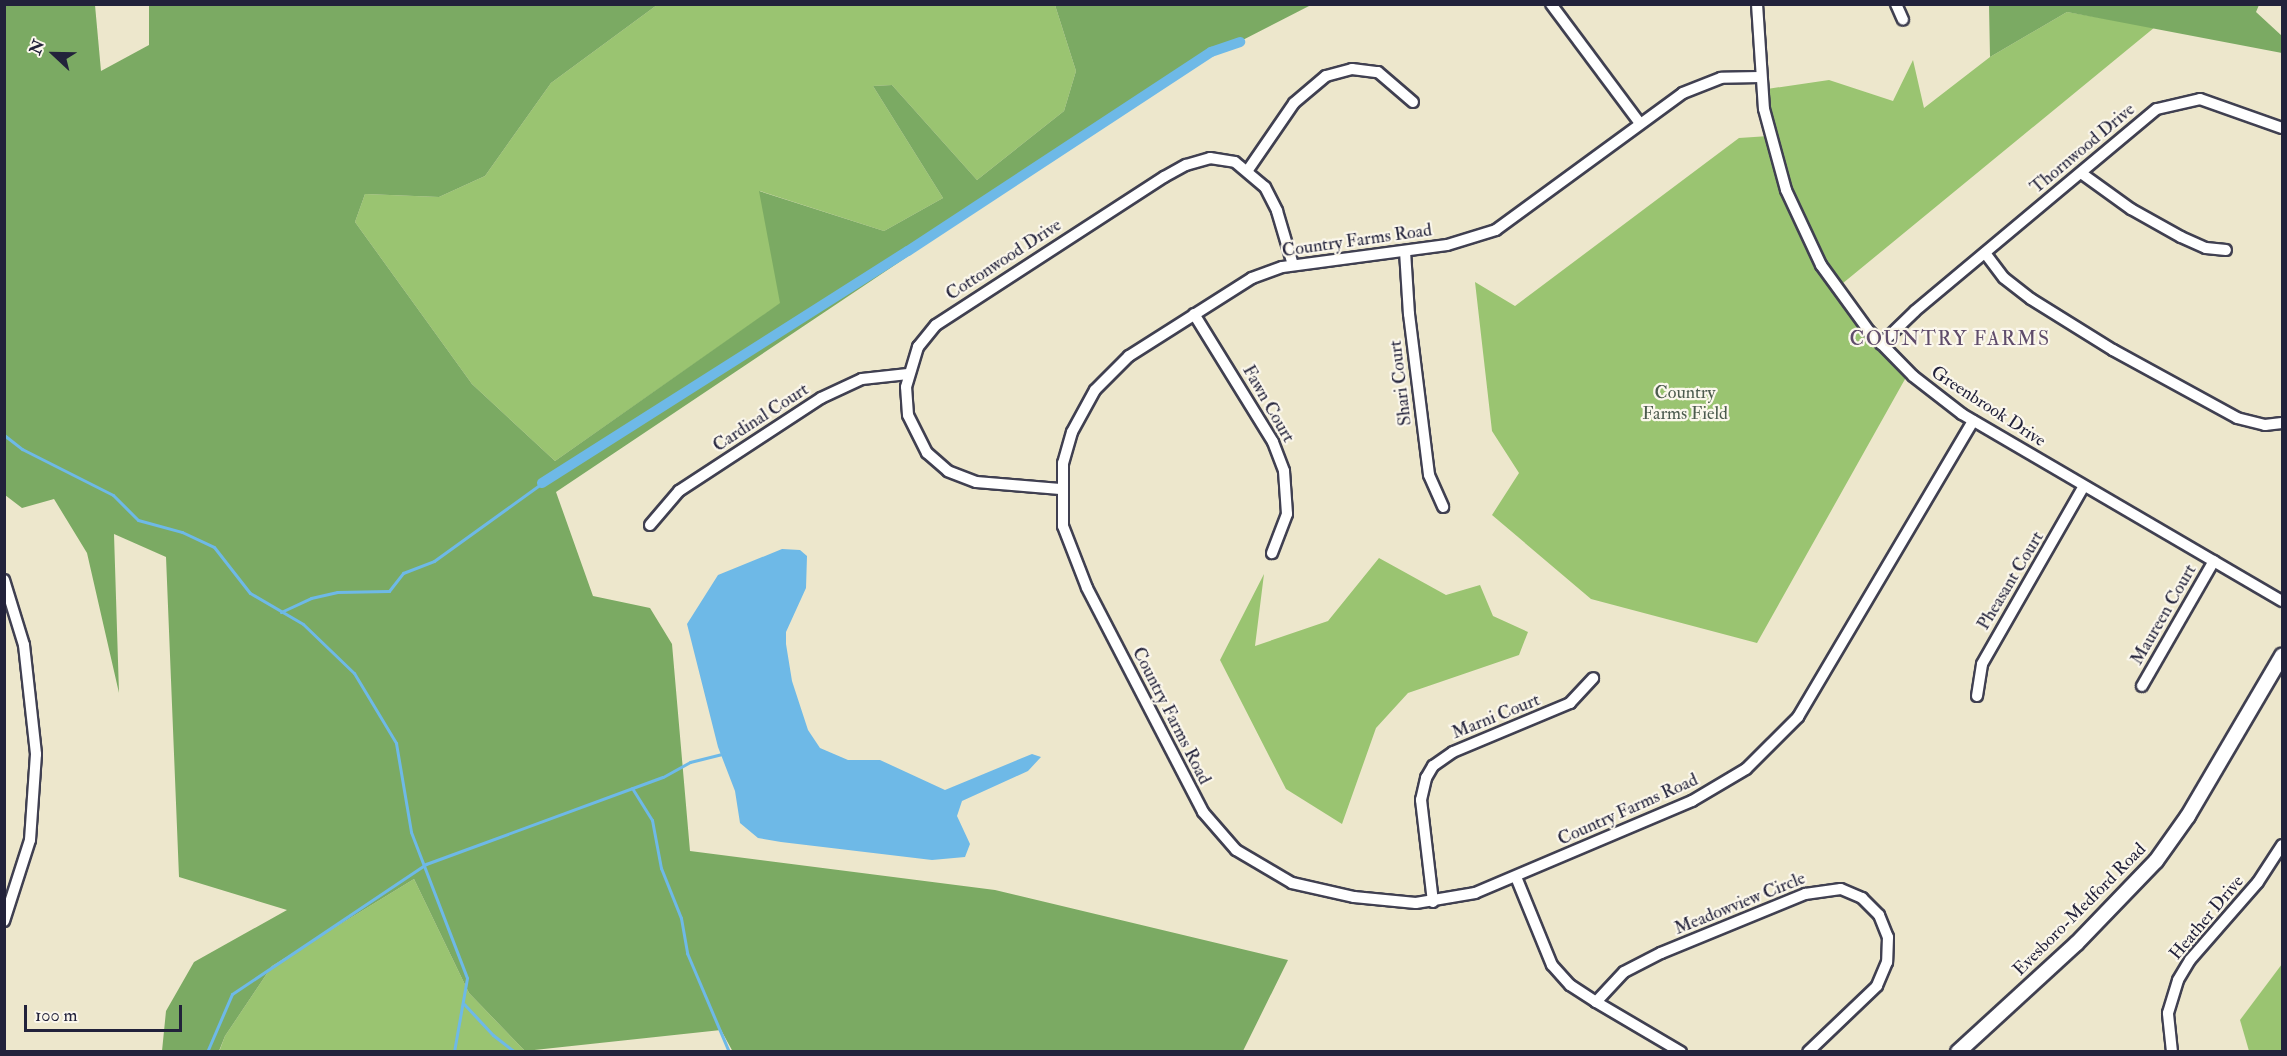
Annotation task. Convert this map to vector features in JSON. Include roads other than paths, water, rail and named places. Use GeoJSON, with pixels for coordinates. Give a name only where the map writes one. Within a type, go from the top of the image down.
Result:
{"type":"FeatureCollection","features":[{"type":"Feature","properties":{"kind":"street"},"geometry":{"type":"LineString","coordinates":[[1551,4],[1639,122]]}},
{"type":"Feature","properties":{"kind":"street","name":"Greenbrook Drive"},"geometry":{"type":"LineString","coordinates":[[1757,4],[1760,77],[1773,150],[1793,209],[1832,282],[1881,344],[1929,390],[1973,421],[2283,601]]}},
{"type":"Feature","properties":{"kind":"street"},"geometry":{"type":"LineString","coordinates":[[1896,4],[1903,21]]}},
{"type":"Feature","properties":{"kind":"street"},"geometry":{"type":"LineString","coordinates":[[1248,170],[1294,103],[1326,76],[1352,69],[1378,72],[1413,102]]}},
{"type":"Feature","properties":{"kind":"street","name":"Country Farms Road"},"geometry":{"type":"LineString","coordinates":[[1760,77],[1709,81],[1683,93],[1639,122],[1496,230],[1464,242],[1293,265],[1252,278],[1129,356],[1095,390],[1072,432],[1060,489],[1064,526],[1080,573],[1194,797],[1224,838],[1263,869],[1307,888],[1384,901],[1433,902],[1476,893],[1516,877],[1720,787],[1779,740],[1806,705],[1973,421]]}},
{"type":"Feature","properties":{"kind":"street","name":"Thornwood Drive"},"geometry":{"type":"LineString","coordinates":[[1881,344],[2144,118],[2186,100],[2213,101],[2283,128]]}},
{"type":"Feature","properties":{"kind":"street","name":"Cottonwood Drive"},"geometry":{"type":"LineString","coordinates":[[1060,489],[976,482],[937,463],[912,428],[906,400],[908,374],[918,347],[936,325],[1164,177],[1186,165],[1210,158],[1235,162],[1248,170],[1265,187],[1277,211],[1293,265]]}},
{"type":"Feature","properties":{"kind":"street"},"geometry":{"type":"LineString","coordinates":[[2081,173],[2131,209],[2181,237],[2206,248],[2226,250]]}},
{"type":"Feature","properties":{"kind":"street","name":"Shari Court"},"geometry":{"type":"LineString","coordinates":[[1406,251],[1409,314],[1429,475],[1443,507]]}},
{"type":"Feature","properties":{"kind":"street"},"geometry":{"type":"LineString","coordinates":[[1985,253],[2004,278],[2024,294],[2113,350],[2237,418],[2265,425],[2283,423]]}},
{"type":"Feature","properties":{"kind":"street","name":"Fawn Court"},"geometry":{"type":"LineString","coordinates":[[1194,314],[1273,442],[1284,471],[1287,514],[1272,553]]}},
{"type":"Feature","properties":{"kind":"street","name":"Cardinal Court"},"geometry":{"type":"LineString","coordinates":[[650,525],[679,491],[821,398],[862,379],[908,374]]}},
{"type":"Feature","properties":{"kind":"street","name":"Pheasant Court"},"geometry":{"type":"LineString","coordinates":[[1977,696],[1982,664],[2084,486]]}},
{"type":"Feature","properties":{"kind":"street","name":"Maureen Court"},"geometry":{"type":"LineString","coordinates":[[2142,686],[2214,561]]}},
{"type":"Feature","properties":{"kind":"street"},"geometry":{"type":"LineString","coordinates":[[4,580],[24,645],[36,754],[30,840],[4,921]]}},
{"type":"Feature","properties":{"kind":"street","name":"Evesboro-Medford Road"},"geometry":{"type":"LineString","coordinates":[[1958,1052],[2076,944],[2156,861],[2188,816],[2283,656]]}},
{"type":"Feature","properties":{"kind":"street","name":"Marni Court"},"geometry":{"type":"LineString","coordinates":[[1433,902],[1421,813],[1423,788],[1433,766],[1452,752],[1570,703],[1593,678]]}},
{"type":"Feature","properties":{"kind":"street","name":"Heather Drive"},"geometry":{"type":"LineString","coordinates":[[2170,1051],[2168,1013],[2178,980],[2190,960],[2254,888],[2283,846]]}},
{"type":"Feature","properties":{"kind":"street"},"geometry":{"type":"LineString","coordinates":[[1516,877],[1552,965],[1570,986],[1681,1052]]}},
{"type":"Feature","properties":{"kind":"street","name":"Meadowview Circle"},"geometry":{"type":"LineString","coordinates":[[1596,1002],[1624,972],[1654,956],[1805,894],[1841,889],[1862,897],[1879,915],[1888,937],[1887,962],[1877,986],[1808,1052]]}},
{"type":"Feature","properties":{"kind":"water"},"geometry":{"type":"Polygon","coordinates":[[[782,549],[800,550],[807,556],[806,588],[786,632],[786,644],[792,681],[808,730],[820,748],[848,760],[880,760],[945,790],[1032,754],[1041,757],[1028,771],[962,801],[957,816],[970,844],[965,857],[932,860],[781,842],[758,838],[740,823],[735,791],[718,747],[687,624],[718,575],[782,549]]]}},
{"type":"Feature","properties":{"kind":"waterway"},"geometry":{"type":"LineString","coordinates":[[542,483],[908,251],[1211,52],[1240,42]]}},
{"type":"Feature","properties":{"kind":"waterway"},"geometry":{"type":"LineString","coordinates":[[4,435],[22,449],[113,495],[138,520],[182,532],[214,547],[250,593],[303,624],[354,673],[396,743],[411,832],[467,978],[454,1052]]}},
{"type":"Feature","properties":{"kind":"waterway"},"geometry":{"type":"LineString","coordinates":[[281,612],[311,598],[337,592],[389,591],[403,573],[434,561],[542,483]]}},
{"type":"Feature","properties":{"kind":"waterway"},"geometry":{"type":"LineString","coordinates":[[207,1052],[232,994],[426,864],[663,777],[690,762],[725,753]]}},
{"type":"Feature","properties":{"kind":"waterway"},"geometry":{"type":"LineString","coordinates":[[632,788],[652,820],[661,868],[681,918],[687,953],[729,1052]]}},
{"type":"Feature","properties":{"kind":"waterway"},"geometry":{"type":"LineString","coordinates":[[464,1004],[493,1035],[515,1052]]}},
{"type":"Feature","properties":{"kind":"district","name":"COUNTRY FARMS"},"geometry":{"type":"Point","coordinates":[1950,338]}},
{"type":"Feature","properties":{"kind":"park label","name":"Country Farms Field"},"geometry":{"type":"Point","coordinates":[1685,404]}}]}
